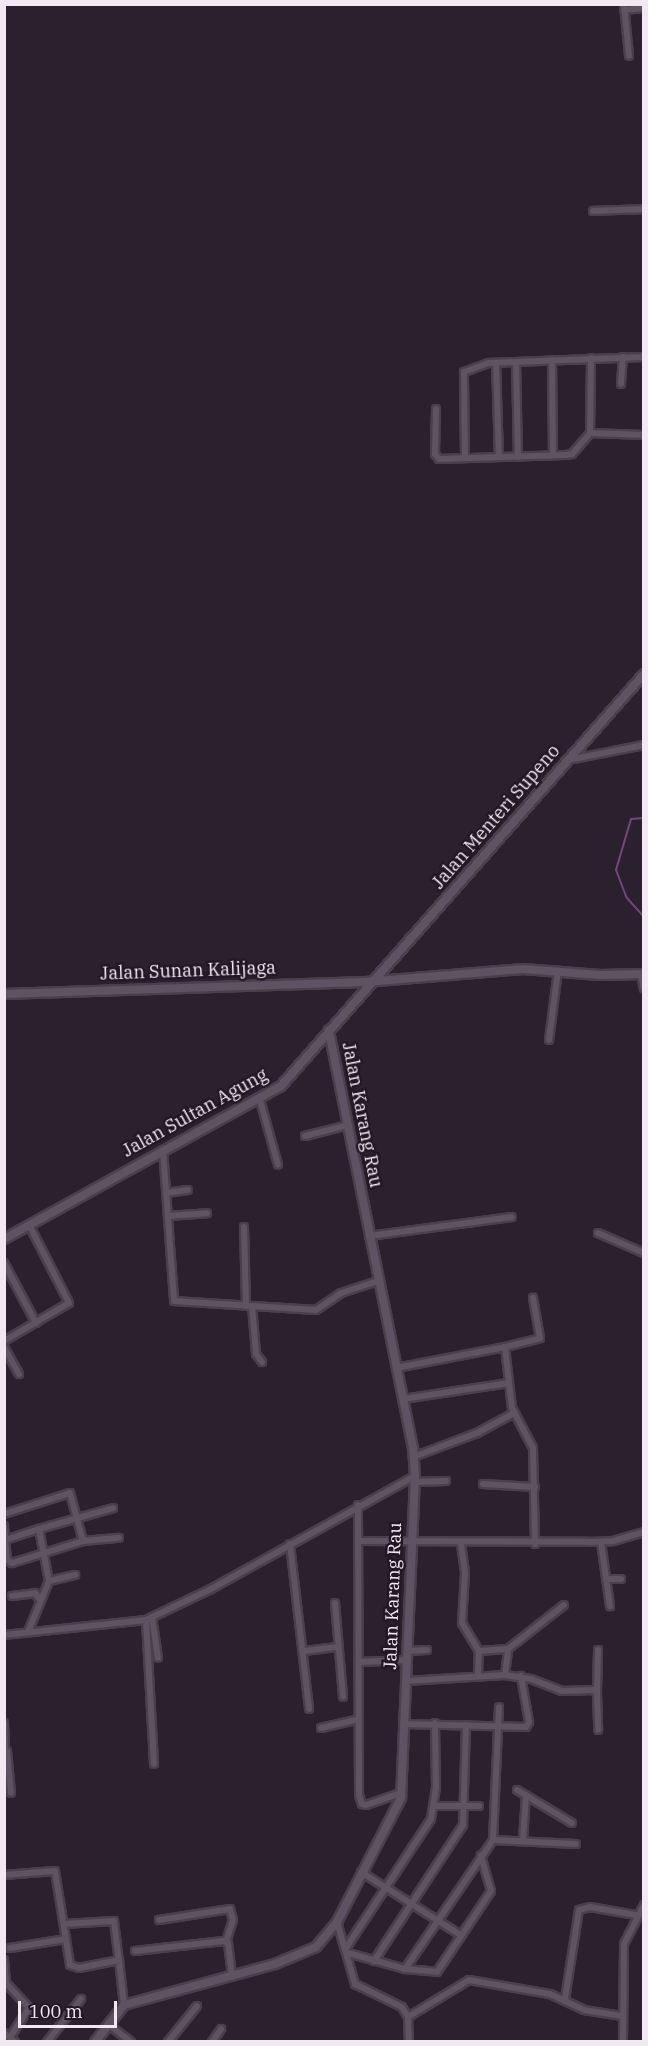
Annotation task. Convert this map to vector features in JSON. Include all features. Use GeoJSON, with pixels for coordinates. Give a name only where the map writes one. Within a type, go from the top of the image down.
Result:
{"type":"FeatureCollection","features":[{"type":"Feature","properties":{"kind":"street"},"geometry":{"type":"LineString","coordinates":[[629,56],[624,7],[644,8]]}},
{"type":"Feature","properties":{"kind":"street"},"geometry":{"type":"LineString","coordinates":[[593,212],[644,208]]}},
{"type":"Feature","properties":{"kind":"street"},"geometry":{"type":"LineString","coordinates":[[621,384],[622,357]]}},
{"type":"Feature","properties":{"kind":"street"},"geometry":{"type":"LineString","coordinates":[[465,458],[464,372],[496,363],[644,357]]}},
{"type":"Feature","properties":{"kind":"street"},"geometry":{"type":"LineString","coordinates":[[591,358],[591,433]]}},
{"type":"Feature","properties":{"kind":"street"},"geometry":{"type":"LineString","coordinates":[[552,360],[553,455]]}},
{"type":"Feature","properties":{"kind":"street"},"geometry":{"type":"LineString","coordinates":[[516,362],[518,457]]}},
{"type":"Feature","properties":{"kind":"street"},"geometry":{"type":"LineString","coordinates":[[496,363],[499,457]]}},
{"type":"Feature","properties":{"kind":"street"},"geometry":{"type":"LineString","coordinates":[[436,409],[436,458],[572,454],[582,438],[591,433],[644,435]]}},
{"type":"Feature","properties":{"kind":"street","name":"Jalan Menteri Supeno"},"geometry":{"type":"LineString","coordinates":[[374,981],[644,674]]}},
{"type":"Feature","properties":{"kind":"street"},"geometry":{"type":"LineString","coordinates":[[568,760],[644,745]]}},
{"type":"Feature","properties":{"kind":"street","name":"Jalan Sunan Kalijaga"},"geometry":{"type":"LineString","coordinates":[[4,994],[374,981],[500,970],[642,974]]}},
{"type":"Feature","properties":{"kind":"street"},"geometry":{"type":"LineString","coordinates":[[549,1040],[558,972]]}},
{"type":"Feature","properties":{"kind":"street"},"geometry":{"type":"LineString","coordinates":[[642,974],[644,989]]}},
{"type":"Feature","properties":{"kind":"street","name":"Jalan Sultan Agung"},"geometry":{"type":"LineString","coordinates":[[4,1239],[163,1149],[260,1100],[281,1086],[374,981]]}},
{"type":"Feature","properties":{"kind":"street","name":"Jalan Karang Rau"},"geometry":{"type":"LineString","coordinates":[[124,2005],[232,1977],[316,1947],[337,1922],[361,1872],[397,1811],[401,1793],[415,1479],[413,1457],[329,1030]]}},
{"type":"Feature","properties":{"kind":"street"},"geometry":{"type":"LineString","coordinates":[[260,1100],[278,1165]]}},
{"type":"Feature","properties":{"kind":"street"},"geometry":{"type":"LineString","coordinates":[[305,1136],[348,1125]]}},
{"type":"Feature","properties":{"kind":"street"},"geometry":{"type":"LineString","coordinates":[[163,1149],[174,1302],[315,1310],[341,1293],[377,1281]]}},
{"type":"Feature","properties":{"kind":"street"},"geometry":{"type":"LineString","coordinates":[[166,1193],[188,1190]]}},
{"type":"Feature","properties":{"kind":"street"},"geometry":{"type":"LineString","coordinates":[[168,1216],[207,1213]]}},
{"type":"Feature","properties":{"kind":"street"},"geometry":{"type":"LineString","coordinates":[[368,1236],[512,1216]]}},
{"type":"Feature","properties":{"kind":"street"},"geometry":{"type":"LineString","coordinates":[[4,1341],[69,1303],[29,1225]]}},
{"type":"Feature","properties":{"kind":"street"},"geometry":{"type":"LineString","coordinates":[[244,1227],[249,1306],[256,1354],[262,1362]]}},
{"type":"Feature","properties":{"kind":"street"},"geometry":{"type":"LineString","coordinates":[[598,1233],[644,1253]]}},
{"type":"Feature","properties":{"kind":"street"},"geometry":{"type":"LineString","coordinates":[[4,1263],[36,1323]]}},
{"type":"Feature","properties":{"kind":"street"},"geometry":{"type":"LineString","coordinates":[[396,1368],[540,1338],[533,1298]]}},
{"type":"Feature","properties":{"kind":"street"},"geometry":{"type":"LineString","coordinates":[[4,1347],[19,1374]]}},
{"type":"Feature","properties":{"kind":"street"},"geometry":{"type":"LineString","coordinates":[[505,1347],[514,1413],[533,1448],[535,1544]]}},
{"type":"Feature","properties":{"kind":"street"},"geometry":{"type":"LineString","coordinates":[[403,1399],[509,1383]]}},
{"type":"Feature","properties":{"kind":"street"},"geometry":{"type":"LineString","coordinates":[[413,1457],[477,1433],[514,1413]]}},
{"type":"Feature","properties":{"kind":"street"},"geometry":{"type":"LineString","coordinates":[[4,1635],[149,1618],[290,1544],[358,1505],[415,1479],[446,1481]]}},
{"type":"Feature","properties":{"kind":"street"},"geometry":{"type":"LineString","coordinates":[[483,1484],[535,1487]]}},
{"type":"Feature","properties":{"kind":"street"},"geometry":{"type":"LineString","coordinates":[[4,1514],[68,1493],[83,1541]]}},
{"type":"Feature","properties":{"kind":"street"},"geometry":{"type":"LineString","coordinates":[[358,1505],[360,1662],[357,1720],[362,1804],[401,1793]]}},
{"type":"Feature","properties":{"kind":"street"},"geometry":{"type":"LineString","coordinates":[[5,1540],[113,1508]]}},
{"type":"Feature","properties":{"kind":"street"},"geometry":{"type":"LineString","coordinates":[[4,1526],[9,1562],[83,1541],[119,1538]]}},
{"type":"Feature","properties":{"kind":"street"},"geometry":{"type":"LineString","coordinates":[[28,1632],[49,1581],[39,1529]]}},
{"type":"Feature","properties":{"kind":"street"},"geometry":{"type":"LineString","coordinates":[[359,1541],[461,1544],[601,1542],[644,1532]]}},
{"type":"Feature","properties":{"kind":"street"},"geometry":{"type":"LineString","coordinates":[[601,1542],[610,1606]]}},
{"type":"Feature","properties":{"kind":"street"},"geometry":{"type":"LineString","coordinates":[[290,1544],[309,1709]]}},
{"type":"Feature","properties":{"kind":"street"},"geometry":{"type":"LineString","coordinates":[[461,1544],[465,1573],[462,1623],[479,1651],[478,1675]]}},
{"type":"Feature","properties":{"kind":"street"},"geometry":{"type":"LineString","coordinates":[[49,1581],[75,1575]]}},
{"type":"Feature","properties":{"kind":"street"},"geometry":{"type":"LineString","coordinates":[[606,1579],[621,1579]]}},
{"type":"Feature","properties":{"kind":"street"},"geometry":{"type":"LineString","coordinates":[[12,1596],[35,1593],[40,1600]]}},
{"type":"Feature","properties":{"kind":"street"},"geometry":{"type":"LineString","coordinates":[[335,1603],[343,1697]]}},
{"type":"Feature","properties":{"kind":"street"},"geometry":{"type":"LineString","coordinates":[[479,1651],[508,1649],[564,1605]]}},
{"type":"Feature","properties":{"kind":"street"},"geometry":{"type":"LineString","coordinates":[[149,1618],[158,1658]]}},
{"type":"Feature","properties":{"kind":"street"},"geometry":{"type":"LineString","coordinates":[[149,1618],[154,1764]]}},
{"type":"Feature","properties":{"kind":"street"},"geometry":{"type":"LineString","coordinates":[[304,1651],[338,1647]]}},
{"type":"Feature","properties":{"kind":"street"},"geometry":{"type":"LineString","coordinates":[[505,1675],[508,1649]]}},
{"type":"Feature","properties":{"kind":"street"},"geometry":{"type":"LineString","coordinates":[[360,1662],[407,1656],[427,1650]]}},
{"type":"Feature","properties":{"kind":"street"},"geometry":{"type":"LineString","coordinates":[[598,1650],[598,1730]]}},
{"type":"Feature","properties":{"kind":"street"},"geometry":{"type":"LineString","coordinates":[[406,1681],[505,1675],[521,1676],[562,1691],[597,1691]]}},
{"type":"Feature","properties":{"kind":"street"},"geometry":{"type":"LineString","coordinates":[[403,1724],[435,1723],[498,1727],[528,1725],[521,1676]]}},
{"type":"Feature","properties":{"kind":"street"},"geometry":{"type":"LineString","coordinates":[[405,1969],[492,1840],[499,1707]]}},
{"type":"Feature","properties":{"kind":"street"},"geometry":{"type":"LineString","coordinates":[[321,1728],[357,1720]]}},
{"type":"Feature","properties":{"kind":"street"},"geometry":{"type":"LineString","coordinates":[[4,1723],[11,1793]]}},
{"type":"Feature","properties":{"kind":"street"},"geometry":{"type":"LineString","coordinates":[[347,1951],[431,1819],[435,1806],[435,1723]]}},
{"type":"Feature","properties":{"kind":"street"},"geometry":{"type":"LineString","coordinates":[[374,1961],[461,1829],[466,1806],[465,1725]]}},
{"type":"Feature","properties":{"kind":"street"},"geometry":{"type":"LineString","coordinates":[[517,1790],[572,1823]]}},
{"type":"Feature","properties":{"kind":"street"},"geometry":{"type":"LineString","coordinates":[[523,1840],[526,1795]]}},
{"type":"Feature","properties":{"kind":"street"},"geometry":{"type":"LineString","coordinates":[[435,1806],[479,1806]]}},
{"type":"Feature","properties":{"kind":"street"},"geometry":{"type":"LineString","coordinates":[[492,1840],[576,1844]]}},
{"type":"Feature","properties":{"kind":"street"},"geometry":{"type":"LineString","coordinates":[[347,1951],[405,1969],[437,1972],[459,1934],[491,1891],[481,1855]]}},
{"type":"Feature","properties":{"kind":"street"},"geometry":{"type":"LineString","coordinates":[[4,1869],[5,1875],[55,1871],[64,1923],[67,1960],[73,1967],[119,1960]]}},
{"type":"Feature","properties":{"kind":"street"},"geometry":{"type":"LineString","coordinates":[[361,1872],[459,1934]]}},
{"type":"Feature","properties":{"kind":"street"},"geometry":{"type":"LineString","coordinates":[[622,2042],[624,1944],[636,1915],[644,1905]]}},
{"type":"Feature","properties":{"kind":"street"},"geometry":{"type":"LineString","coordinates":[[565,1999],[579,1911],[590,1907],[636,1915]]}},
{"type":"Feature","properties":{"kind":"street"},"geometry":{"type":"LineString","coordinates":[[159,1920],[230,1909],[232,1920],[226,1942],[232,1977]]}},
{"type":"Feature","properties":{"kind":"street"},"geometry":{"type":"LineString","coordinates":[[64,1923],[114,1922],[124,2005],[95,2042]]}},
{"type":"Feature","properties":{"kind":"street"},"geometry":{"type":"LineString","coordinates":[[337,1922],[355,1984],[393,2001],[408,2017],[409,2042]]}},
{"type":"Feature","properties":{"kind":"street"},"geometry":{"type":"LineString","coordinates":[[10,1948],[66,1940]]}},
{"type":"Feature","properties":{"kind":"street"},"geometry":{"type":"LineString","coordinates":[[135,1951],[226,1942]]}},
{"type":"Feature","properties":{"kind":"street"},"geometry":{"type":"LineString","coordinates":[[4,1960],[5,1981],[29,2008],[10,2037]]}},
{"type":"Feature","properties":{"kind":"street"},"geometry":{"type":"LineString","coordinates":[[408,2017],[469,1980],[565,1999],[584,2010],[623,2016]]}},
{"type":"Feature","properties":{"kind":"street"},"geometry":{"type":"LineString","coordinates":[[47,2042],[81,1999]]}},
{"type":"Feature","properties":{"kind":"street"},"geometry":{"type":"LineString","coordinates":[[168,2042],[197,2006]]}},
{"type":"Feature","properties":{"kind":"street"},"geometry":{"type":"LineString","coordinates":[[108,2024],[131,2042]]}},
{"type":"Feature","properties":{"kind":"street"},"geometry":{"type":"LineString","coordinates":[[212,2042],[221,2029]]}},
{"type":"Feature","properties":{"kind":"waterway"},"geometry":{"type":"LineString","coordinates":[[644,818],[631,819],[616,870],[627,898],[644,917]]}}]}
